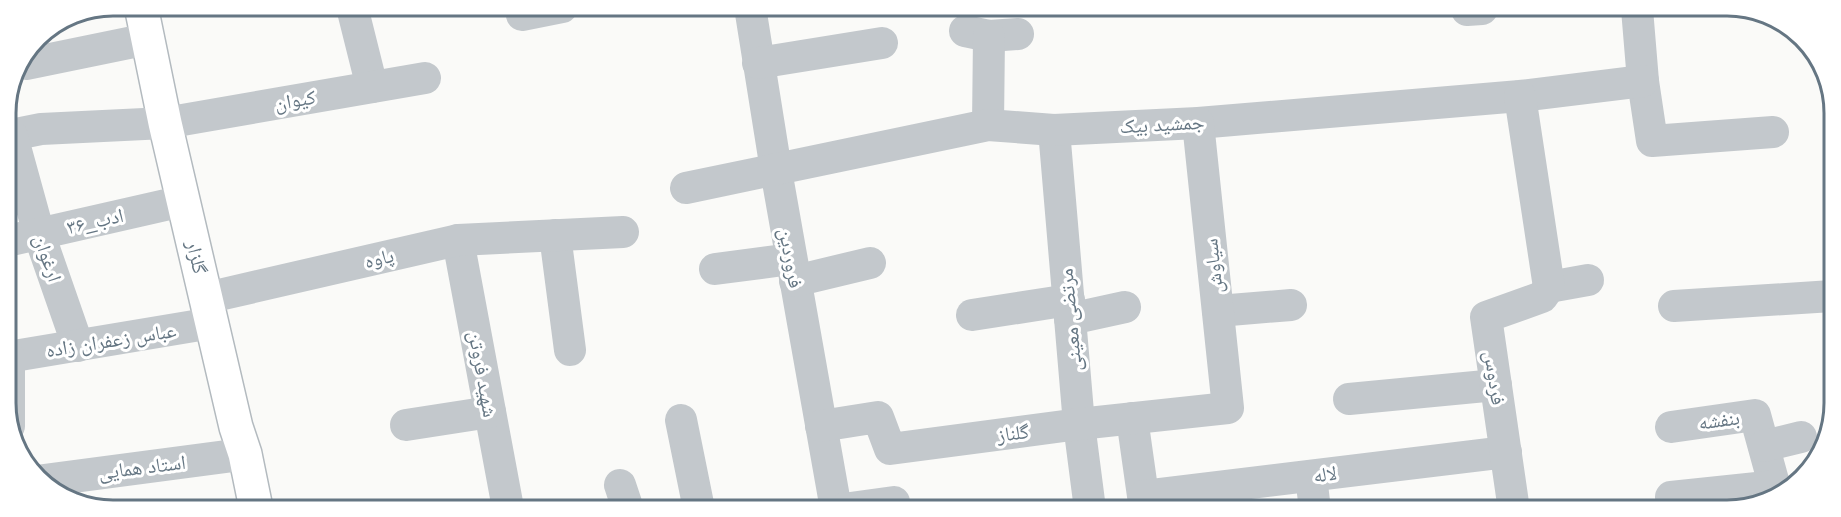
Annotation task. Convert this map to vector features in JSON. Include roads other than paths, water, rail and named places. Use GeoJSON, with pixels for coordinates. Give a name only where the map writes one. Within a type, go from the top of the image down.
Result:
{"type":"FeatureCollection","features":[{"type":"Feature","properties":{"kind":"main road","name":"گلزار"},"geometry":{"type":"LineString","coordinates":[[143,16],[165,123],[254,500]]}},
{"type":"Feature","properties":{"kind":"street"},"geometry":{"type":"LineString","coordinates":[[354,16],[372,87]]}},
{"type":"Feature","properties":{"kind":"street","name":"فروردین"},"geometry":{"type":"LineString","coordinates":[[751,16],[793,270],[834,500]]}},
{"type":"Feature","properties":{"kind":"street"},"geometry":{"type":"LineString","coordinates":[[1638,16],[1643,81],[1652,141],[1773,132]]}},
{"type":"Feature","properties":{"kind":"street"},"geometry":{"type":"LineString","coordinates":[[988,125],[990,34]]}},
{"type":"Feature","properties":{"kind":"street"},"geometry":{"type":"LineString","coordinates":[[31,63],[148,39]]}},
{"type":"Feature","properties":{"kind":"street"},"geometry":{"type":"LineString","coordinates":[[758,63],[882,43]]}},
{"type":"Feature","properties":{"kind":"street","name":"کیوان"},"geometry":{"type":"LineString","coordinates":[[17,134],[41,129],[165,123],[425,78]]}},
{"type":"Feature","properties":{"kind":"street","name":"جمشید بیک"},"geometry":{"type":"LineString","coordinates":[[686,188],[988,125],[1054,130],[1198,123],[1520,96],[1643,81]]}},
{"type":"Feature","properties":{"kind":"street"},"geometry":{"type":"LineString","coordinates":[[1520,96],[1549,286]]}},
{"type":"Feature","properties":{"kind":"street","name":"سیاوش"},"geometry":{"type":"LineString","coordinates":[[1198,123],[1228,408]]}},
{"type":"Feature","properties":{"kind":"street","name":"مرتضی معینی"},"geometry":{"type":"LineString","coordinates":[[1054,130],[1079,424],[1089,500]]}},
{"type":"Feature","properties":{"kind":"street","name":"ارغوان"},"geometry":{"type":"LineString","coordinates":[[17,162],[39,234],[78,345]]}},
{"type":"Feature","properties":{"kind":"street","name":"۳۶_ادب"},"geometry":{"type":"LineString","coordinates":[[17,239],[183,201]]}},
{"type":"Feature","properties":{"kind":"street","name":"پاوه"},"geometry":{"type":"LineString","coordinates":[[209,310],[458,240],[624,232]]}},
{"type":"Feature","properties":{"kind":"street"},"geometry":{"type":"LineString","coordinates":[[555,235],[570,351]]}},
{"type":"Feature","properties":{"kind":"street","name":"شهید فروتن"},"geometry":{"type":"LineString","coordinates":[[458,240],[506,500]]}},
{"type":"Feature","properties":{"kind":"street"},"geometry":{"type":"LineString","coordinates":[[715,269],[793,270],[870,263]]}},
{"type":"Feature","properties":{"kind":"street","name":"فردوس"},"geometry":{"type":"LineString","coordinates":[[1513,500],[1486,317],[1542,297],[1549,286],[1588,280]]}},
{"type":"Feature","properties":{"kind":"street"},"geometry":{"type":"LineString","coordinates":[[1674,306],[1824,297]]}},
{"type":"Feature","properties":{"kind":"street"},"geometry":{"type":"LineString","coordinates":[[1218,311],[1292,305]]}},
{"type":"Feature","properties":{"kind":"street"},"geometry":{"type":"LineString","coordinates":[[972,315],[1125,307]]}},
{"type":"Feature","properties":{"kind":"street","name":"عباس زعفران زاده"},"geometry":{"type":"LineString","coordinates":[[16,356],[78,345],[209,310]]}},
{"type":"Feature","properties":{"kind":"street"},"geometry":{"type":"LineString","coordinates":[[1349,399],[1496,385]]}},
{"type":"Feature","properties":{"kind":"street","name":"گلناز"},"geometry":{"type":"LineString","coordinates":[[821,426],[878,417],[890,449],[1079,424],[1228,408]]}},
{"type":"Feature","properties":{"kind":"street"},"geometry":{"type":"LineString","coordinates":[[406,425],[490,412]]}},
{"type":"Feature","properties":{"kind":"street","name":"بنفشه"},"geometry":{"type":"LineString","coordinates":[[1671,427],[1755,415],[1776,488]]}},
{"type":"Feature","properties":{"kind":"street"},"geometry":{"type":"LineString","coordinates":[[1132,418],[1145,500]]}},
{"type":"Feature","properties":{"kind":"street"},"geometry":{"type":"LineString","coordinates":[[681,420],[697,500]]}},
{"type":"Feature","properties":{"kind":"street"},"geometry":{"type":"LineString","coordinates":[[1764,446],[1801,437]]}},
{"type":"Feature","properties":{"kind":"street","name":"لاله"},"geometry":{"type":"LineString","coordinates":[[1163,500],[1311,476],[1506,452]]}},
{"type":"Feature","properties":{"kind":"street","name":"استاد همایی"},"geometry":{"type":"LineString","coordinates":[[53,479],[245,454]]}},
{"type":"Feature","properties":{"kind":"street"},"geometry":{"type":"LineString","coordinates":[[1311,476],[1314,500]]}},
{"type":"Feature","properties":{"kind":"street"},"geometry":{"type":"LineString","coordinates":[[1671,497],[1770,490]]}}]}
